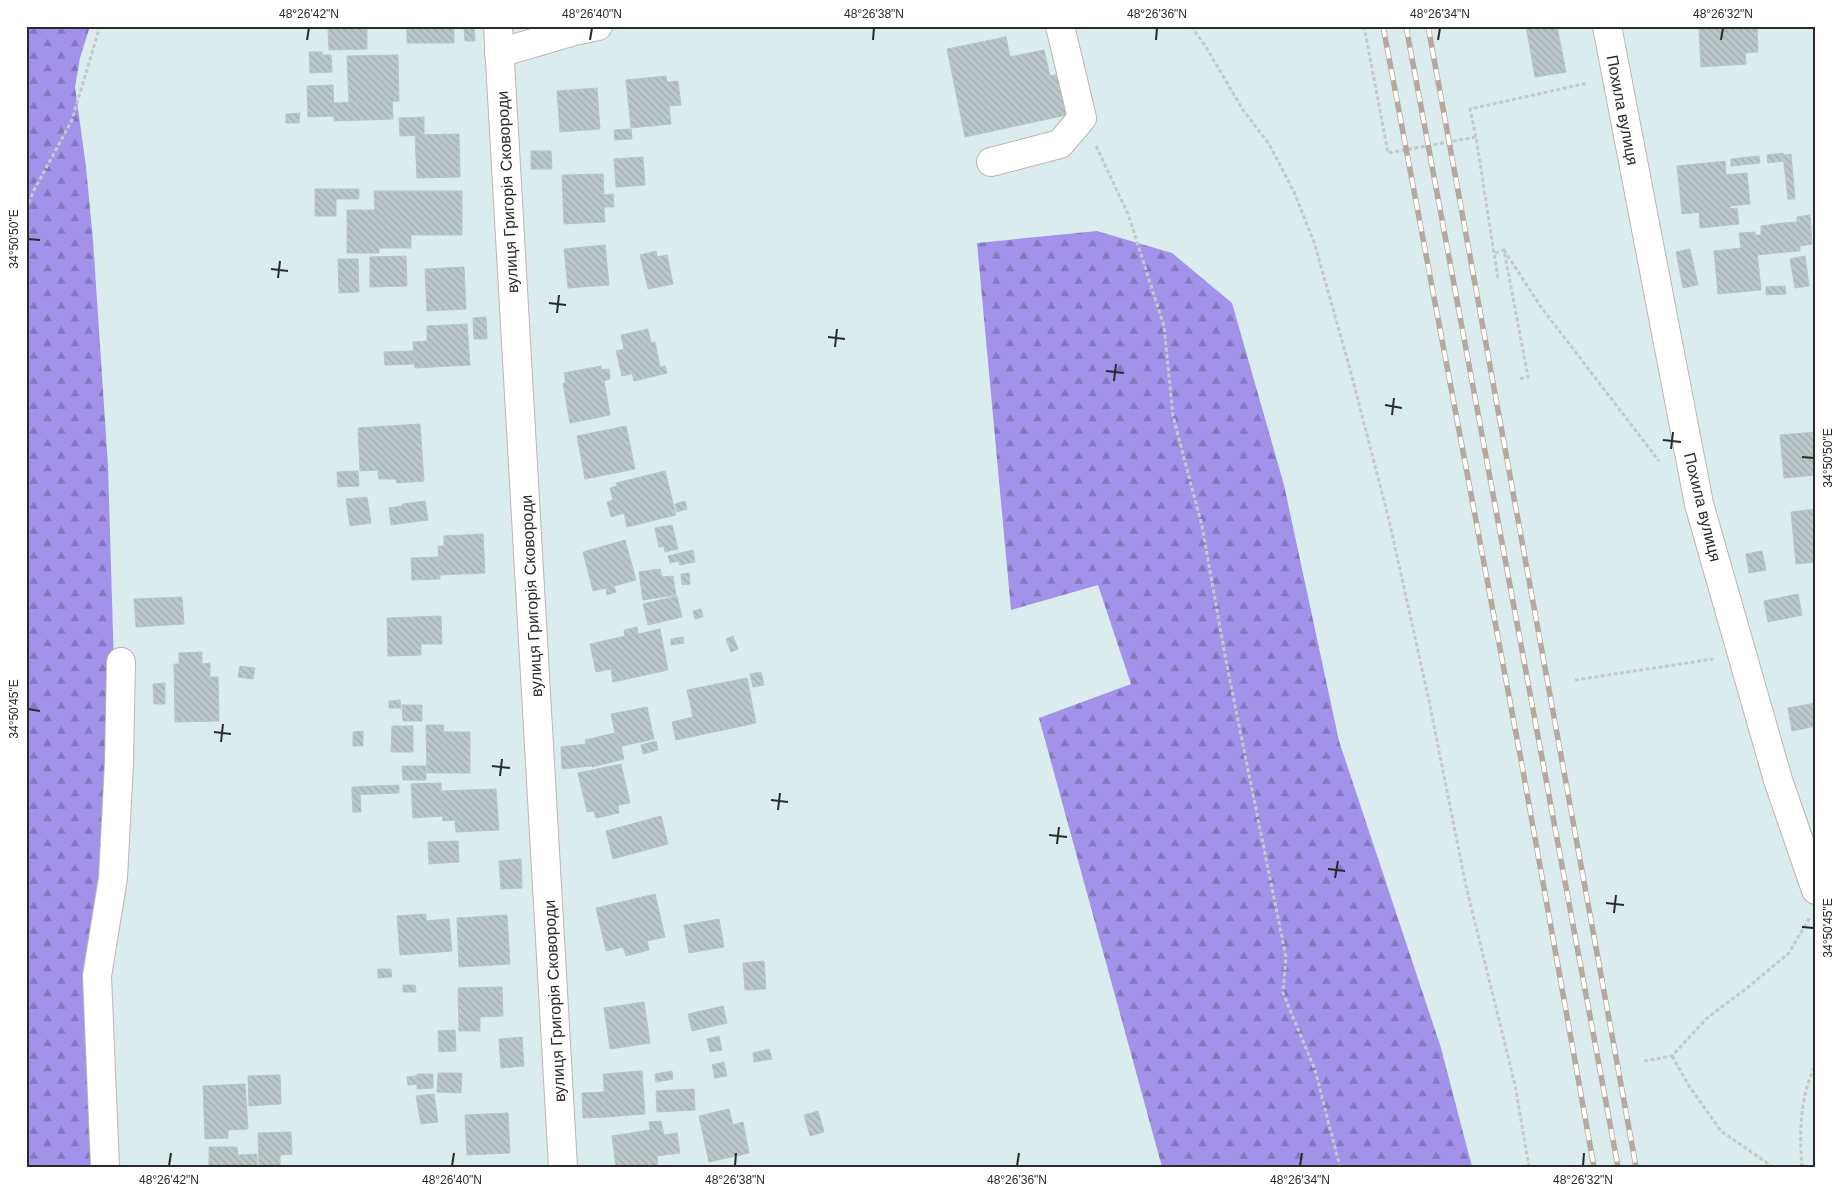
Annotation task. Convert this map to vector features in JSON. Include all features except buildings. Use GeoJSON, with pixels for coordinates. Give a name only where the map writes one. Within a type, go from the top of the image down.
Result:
{"type":"FeatureCollection","features":[{"type":"Feature","properties":{"kind":"street","name":"вулиця Григорія Сковороди"},"geometry":{"type":"LineString","coordinates":[[498,26],[563,1167]]}},
{"type":"Feature","properties":{"kind":"street"},"geometry":{"type":"LineString","coordinates":[[499,53],[598,26]]}},
{"type":"Feature","properties":{"kind":"street"},"geometry":{"type":"LineString","coordinates":[[991,162],[1060,144],[1082,118],[1060,26]]}},
{"type":"Feature","properties":{"kind":"street","name":"Похила вулиця"},"geometry":{"type":"LineString","coordinates":[[1607,26],[1699,504],[1814,902]]}},
{"type":"Feature","properties":{"kind":"street"},"geometry":{"type":"LineString","coordinates":[[105,1167],[97,976],[113,878],[119,763],[121,662]]}},
{"type":"Feature","properties":{"kind":"path"},"geometry":{"type":"LineString","coordinates":[[26,209],[33,192],[72,120],[100,26]]}},
{"type":"Feature","properties":{"kind":"path"},"geometry":{"type":"LineString","coordinates":[[1191,26],[1206,47],[1243,110],[1269,144],[1294,192],[1314,242],[1350,369],[1389,520],[1428,696],[1466,886],[1515,1084],[1530,1167]]}},
{"type":"Feature","properties":{"kind":"path"},"geometry":{"type":"LineString","coordinates":[[1364,26],[1388,153],[1476,137]]}},
{"type":"Feature","properties":{"kind":"path"},"geometry":{"type":"LineString","coordinates":[[1498,279],[1470,109],[1617,76]]}},
{"type":"Feature","properties":{"kind":"path"},"geometry":{"type":"LineString","coordinates":[[1082,118],[1128,214],[1164,326],[1173,416],[1202,526],[1226,661],[1286,957],[1283,993],[1315,1070],[1340,1167]]}},
{"type":"Feature","properties":{"kind":"path"},"geometry":{"type":"LineString","coordinates":[[1495,253],[1504,250]]}},
{"type":"Feature","properties":{"kind":"path"},"geometry":{"type":"LineString","coordinates":[[1504,250],[1528,377],[1518,379]]}},
{"type":"Feature","properties":{"kind":"path"},"geometry":{"type":"LineString","coordinates":[[1504,250],[1541,307],[1660,462]]}},
{"type":"Feature","properties":{"kind":"path"},"geometry":{"type":"LineString","coordinates":[[1575,680],[1743,655]]}},
{"type":"Feature","properties":{"kind":"path"},"geometry":{"type":"LineString","coordinates":[[1644,1061],[1672,1056],[1707,1018],[1789,953],[1814,902]]}},
{"type":"Feature","properties":{"kind":"path"},"geometry":{"type":"LineString","coordinates":[[1672,1056],[1689,1086],[1721,1132],[1773,1167]]}},
{"type":"Feature","properties":{"kind":"path"},"geometry":{"type":"LineString","coordinates":[[1802,1167],[1800,1142],[1805,1095],[1816,1064]]}},
{"type":"Feature","properties":{"kind":"green space"},"geometry":{"type":"Polygon","coordinates":[[[26,26],[90,26],[80,58],[75,87],[86,167],[93,240],[108,466],[114,667],[97,1167],[26,1167],[26,26]]]}},
{"type":"Feature","properties":{"kind":"green space"},"geometry":{"type":"Polygon","coordinates":[[[1097,231],[1172,253],[1232,303],[1284,485],[1339,741],[1441,1048],[1472,1167],[1162,1167],[1039,718],[1131,684],[1098,585],[1011,610],[977,243],[1097,231]]]}},
{"type":"Feature","properties":{"kind":"railway"},"geometry":{"type":"LineString","coordinates":[[1383,26],[1521,760],[1594,1167]]}},
{"type":"Feature","properties":{"kind":"railway"},"geometry":{"type":"LineString","coordinates":[[1406,26],[1618,1167]]}},
{"type":"Feature","properties":{"kind":"railway"},"geometry":{"type":"LineString","coordinates":[[1428,26],[1636,1167]]}}]}
